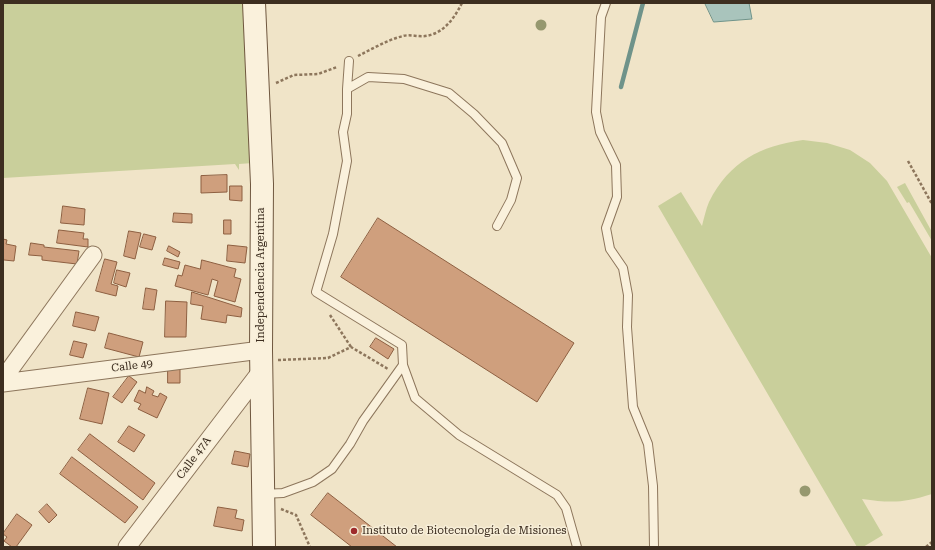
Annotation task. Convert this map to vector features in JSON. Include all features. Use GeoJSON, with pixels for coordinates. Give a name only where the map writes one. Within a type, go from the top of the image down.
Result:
{"type":"FeatureCollection","features":[{"type":"Feature","properties":{"kind":"main road","name":"Independencia Argentina"},"geometry":{"type":"LineString","coordinates":[[254,3],[262,184],[261,360],[264,547]]}},
{"type":"Feature","properties":{"kind":"street"},"geometry":{"type":"LineString","coordinates":[[3,379],[92,255]]}},
{"type":"Feature","properties":{"kind":"street","name":"Calle 49"},"geometry":{"type":"LineString","coordinates":[[3,382],[261,360]]}},
{"type":"Feature","properties":{"kind":"street","name":"Calle 47A"},"geometry":{"type":"LineString","coordinates":[[127,547],[261,360]]}},
{"type":"Feature","properties":{"kind":"lane"},"geometry":{"type":"LineString","coordinates":[[606,3],[600,18],[596,112],[600,132],[616,165],[617,197],[606,228],[610,249],[623,268],[628,295],[627,326],[633,407],[648,444],[653,486],[654,547]]}},
{"type":"Feature","properties":{"kind":"lane"},"geometry":{"type":"LineString","coordinates":[[349,61],[347,114],[343,132],[347,162],[333,234],[316,292],[402,345],[403,365],[414,398],[459,435],[556,495],[566,508],[577,547]]}},
{"type":"Feature","properties":{"kind":"lane"},"geometry":{"type":"LineString","coordinates":[[347,89],[368,77],[404,79],[449,93],[474,114],[502,143],[517,178],[511,200],[497,226]]}},
{"type":"Feature","properties":{"kind":"lane"},"geometry":{"type":"LineString","coordinates":[[264,502],[313,482],[332,469],[350,444],[363,421],[403,365]]}},
{"type":"Feature","properties":{"kind":"path"},"geometry":{"type":"LineString","coordinates":[[258,102],[278,81],[294,75],[318,74],[404,36],[425,36],[441,31],[457,12],[462,3]]}},
{"type":"Feature","properties":{"kind":"path"},"geometry":{"type":"LineString","coordinates":[[908,161],[932,204]]}},
{"type":"Feature","properties":{"kind":"path"},"geometry":{"type":"LineString","coordinates":[[316,292],[351,347],[396,374]]}},
{"type":"Feature","properties":{"kind":"path"},"geometry":{"type":"LineString","coordinates":[[261,360],[328,358],[351,347]]}},
{"type":"Feature","properties":{"kind":"path"},"geometry":{"type":"LineString","coordinates":[[264,502],[285,509],[296,515],[310,547]]}},
{"type":"Feature","properties":{"kind":"path"},"geometry":{"type":"LineString","coordinates":[[926,547],[932,542]]}},
{"type":"Feature","properties":{"kind":"green space"},"geometry":{"type":"Polygon","coordinates":[[[3,3],[247,3],[253,163],[239,164],[239,170],[235,164],[3,178],[3,3]]]}},
{"type":"Feature","properties":{"kind":"green space"},"geometry":{"type":"Polygon","coordinates":[[[803,140],[827,143],[850,150],[870,163],[887,181],[932,258],[932,494],[905,501],[862,499],[883,535],[863,547],[857,547],[658,206],[681,192],[702,226],[709,202],[717,188],[726,176],[737,166],[760,151],[773,146],[803,140]]]}},
{"type":"Feature","properties":{"kind":"green space"},"geometry":{"type":"Polygon","coordinates":[[[905,183],[932,232],[932,241],[909,202],[907,203],[897,187],[905,183]]]}},
{"type":"Feature","properties":{"kind":"water"},"geometry":{"type":"Polygon","coordinates":[[[705,3],[749,3],[752,19],[714,22],[705,3]]]}},
{"type":"Feature","properties":{"kind":"building"},"geometry":{"type":"Polygon","coordinates":[[[227,175],[227,192],[201,193],[201,176],[227,175]]]}},
{"type":"Feature","properties":{"kind":"building"},"geometry":{"type":"Polygon","coordinates":[[[230,186],[242,186],[242,201],[230,200],[230,186]]]}},
{"type":"Feature","properties":{"kind":"building"},"geometry":{"type":"Polygon","coordinates":[[[63,206],[85,209],[84,225],[61,223],[63,206]]]}},
{"type":"Feature","properties":{"kind":"building"},"geometry":{"type":"Polygon","coordinates":[[[174,213],[192,214],[192,223],[173,222],[174,213]]]}},
{"type":"Feature","properties":{"kind":"building"},"geometry":{"type":"Polygon","coordinates":[[[378,218],[574,343],[537,402],[341,277],[378,218]]]}},
{"type":"Feature","properties":{"kind":"building"},"geometry":{"type":"Polygon","coordinates":[[[224,220],[231,220],[231,234],[224,234],[224,220]]]}},
{"type":"Feature","properties":{"kind":"building"},"geometry":{"type":"Polygon","coordinates":[[[59,230],[84,233],[83,239],[88,239],[88,247],[57,243],[59,230]]]}},
{"type":"Feature","properties":{"kind":"building"},"geometry":{"type":"Polygon","coordinates":[[[129,231],[141,233],[135,259],[124,256],[129,231]]]}},
{"type":"Feature","properties":{"kind":"building"},"geometry":{"type":"Polygon","coordinates":[[[144,234],[156,237],[152,250],[140,247],[144,234]]]}},
{"type":"Feature","properties":{"kind":"building"},"geometry":{"type":"Polygon","coordinates":[[[3,239],[7,240],[6,244],[16,246],[14,261],[4,260],[3,239]]]}},
{"type":"Feature","properties":{"kind":"building"},"geometry":{"type":"Polygon","coordinates":[[[31,243],[44,245],[44,247],[79,251],[77,264],[42,260],[42,256],[29,255],[31,243]]]}},
{"type":"Feature","properties":{"kind":"building"},"geometry":{"type":"Polygon","coordinates":[[[228,245],[247,247],[245,263],[227,261],[228,245]]]}},
{"type":"Feature","properties":{"kind":"building"},"geometry":{"type":"Polygon","coordinates":[[[169,246],[180,252],[178,257],[167,251],[169,246]]]}},
{"type":"Feature","properties":{"kind":"building"},"geometry":{"type":"Polygon","coordinates":[[[165,258],[180,262],[178,269],[163,265],[165,258]]]}},
{"type":"Feature","properties":{"kind":"building"},"geometry":{"type":"Polygon","coordinates":[[[105,259],[117,262],[111,284],[118,286],[116,296],[96,291],[105,259]]]}},
{"type":"Feature","properties":{"kind":"building"},"geometry":{"type":"Polygon","coordinates":[[[202,260],[236,269],[234,277],[241,279],[235,302],[214,296],[218,281],[212,279],[208,295],[175,286],[178,275],[182,276],[185,265],[200,269],[202,260]]]}},
{"type":"Feature","properties":{"kind":"building"},"geometry":{"type":"Polygon","coordinates":[[[117,270],[130,273],[126,287],[114,283],[117,270]]]}},
{"type":"Feature","properties":{"kind":"building"},"geometry":{"type":"Polygon","coordinates":[[[146,288],[157,290],[154,310],[143,309],[146,288]]]}},
{"type":"Feature","properties":{"kind":"building"},"geometry":{"type":"Polygon","coordinates":[[[192,292],[242,308],[241,317],[227,315],[226,323],[201,319],[203,306],[191,304],[192,292]]]}},
{"type":"Feature","properties":{"kind":"building"},"geometry":{"type":"Polygon","coordinates":[[[166,301],[187,302],[186,337],[165,337],[166,301]]]}},
{"type":"Feature","properties":{"kind":"building"},"geometry":{"type":"Polygon","coordinates":[[[76,312],[99,317],[95,331],[73,326],[76,312]]]}},
{"type":"Feature","properties":{"kind":"building"},"geometry":{"type":"Polygon","coordinates":[[[109,333],[143,342],[139,357],[105,348],[109,333]]]}},
{"type":"Feature","properties":{"kind":"building"},"geometry":{"type":"Polygon","coordinates":[[[376,338],[394,349],[388,359],[370,347],[376,338]]]}},
{"type":"Feature","properties":{"kind":"building"},"geometry":{"type":"Polygon","coordinates":[[[74,341],[87,344],[83,358],[70,355],[74,341]]]}},
{"type":"Feature","properties":{"kind":"building"},"geometry":{"type":"Polygon","coordinates":[[[168,369],[180,369],[180,383],[168,383],[168,369]]]}},
{"type":"Feature","properties":{"kind":"building"},"geometry":{"type":"Polygon","coordinates":[[[129,376],[137,382],[122,403],[113,397],[129,376]]]}},
{"type":"Feature","properties":{"kind":"building"},"geometry":{"type":"Polygon","coordinates":[[[147,387],[154,391],[152,395],[158,397],[160,393],[167,397],[157,418],[138,409],[141,404],[134,401],[139,390],[145,393],[147,387]]]}},
{"type":"Feature","properties":{"kind":"building"},"geometry":{"type":"Polygon","coordinates":[[[88,388],[109,393],[102,424],[80,419],[88,388]]]}},
{"type":"Feature","properties":{"kind":"building"},"geometry":{"type":"Polygon","coordinates":[[[129,426],[145,435],[134,452],[118,442],[129,426]]]}},
{"type":"Feature","properties":{"kind":"building"},"geometry":{"type":"Polygon","coordinates":[[[90,434],[155,483],[143,500],[78,450],[90,434]]]}},
{"type":"Feature","properties":{"kind":"building"},"geometry":{"type":"Polygon","coordinates":[[[235,451],[250,454],[248,467],[232,464],[235,451]]]}},
{"type":"Feature","properties":{"kind":"building"},"geometry":{"type":"Polygon","coordinates":[[[72,457],[138,507],[125,523],[60,474],[72,457]]]}},
{"type":"Feature","properties":{"kind":"building","name":"Instituto de Biotecnología de Misiones"},"geometry":{"type":"Polygon","coordinates":[[[328,493],[397,547],[352,547],[311,515],[328,493]]]}},
{"type":"Feature","properties":{"kind":"building"},"geometry":{"type":"Polygon","coordinates":[[[47,504],[57,515],[49,523],[39,512],[47,504]]]}},
{"type":"Feature","properties":{"kind":"building"},"geometry":{"type":"Polygon","coordinates":[[[218,507],[237,510],[235,518],[244,520],[242,531],[214,526],[218,507]]]}},
{"type":"Feature","properties":{"kind":"building"},"geometry":{"type":"Polygon","coordinates":[[[17,514],[32,525],[16,547],[12,547],[4,541],[7,537],[3,534],[17,514]]]}},
{"type":"Feature","properties":{"kind":"waterway"},"geometry":{"type":"LineString","coordinates":[[621,87],[643,3]]}},
{"type":"Feature","properties":{"kind":"place","name":"Instituto de Biotecnología de Misiones"},"geometry":{"type":"Point","coordinates":[354,531]}}]}
